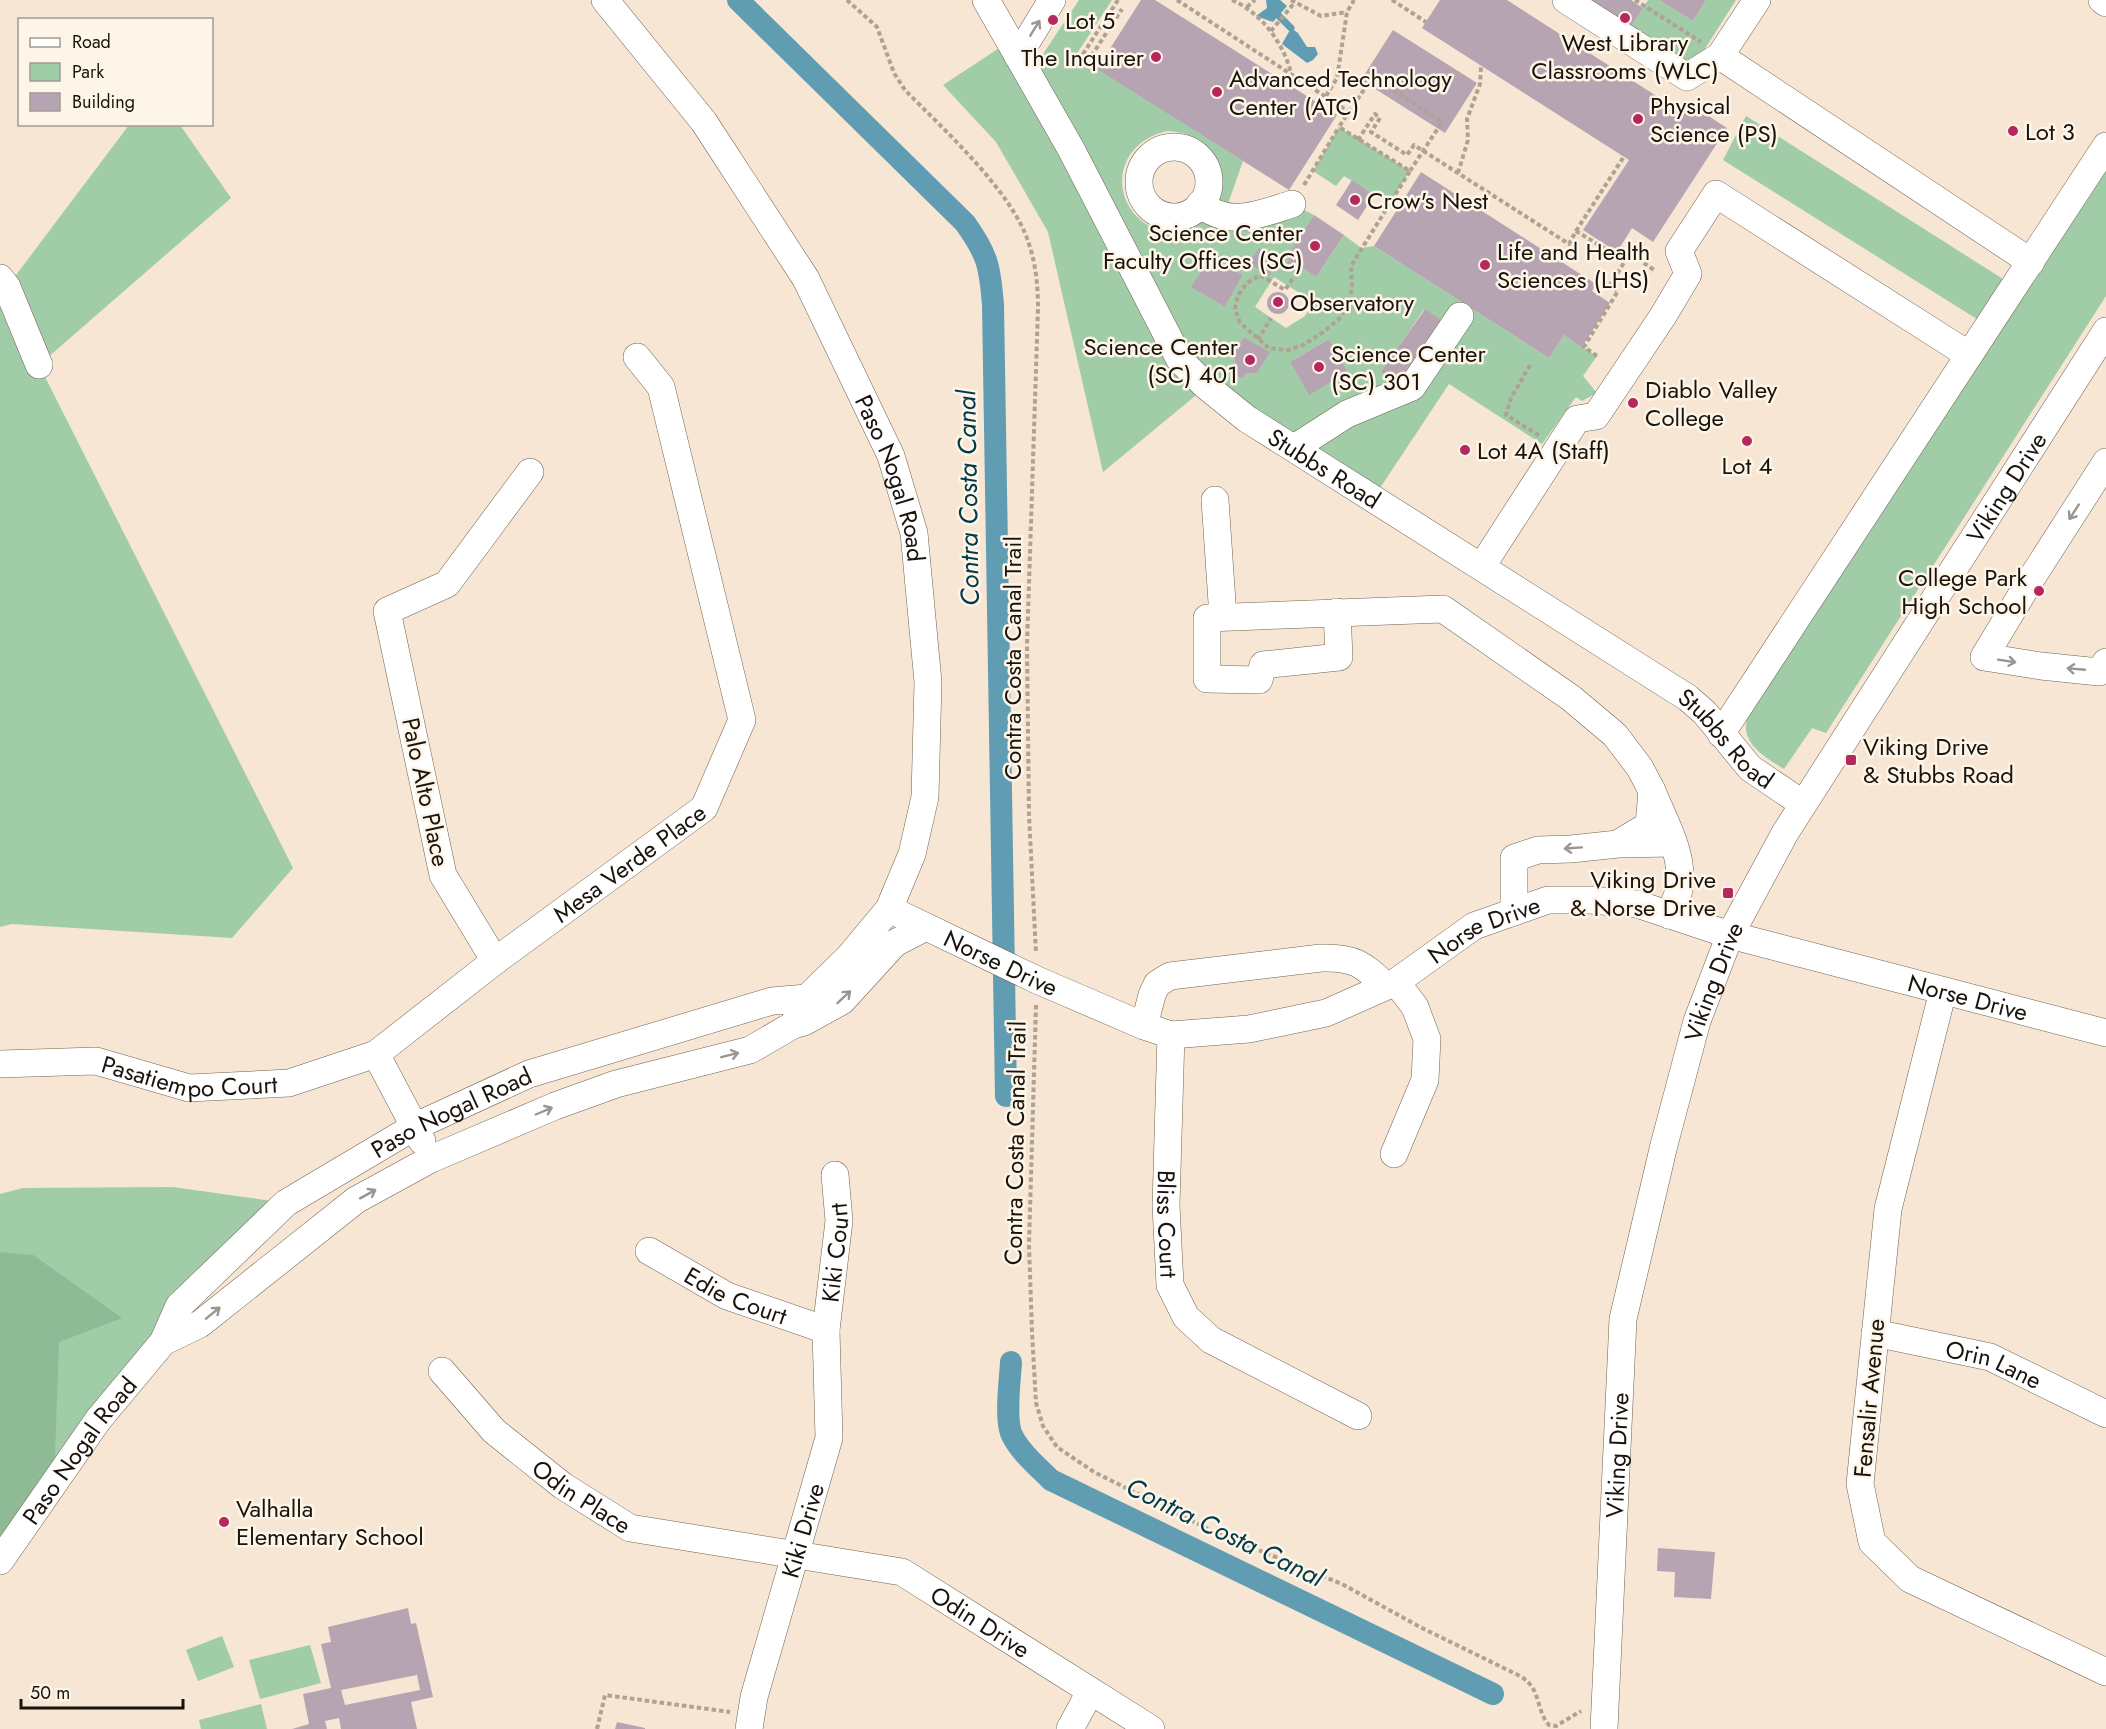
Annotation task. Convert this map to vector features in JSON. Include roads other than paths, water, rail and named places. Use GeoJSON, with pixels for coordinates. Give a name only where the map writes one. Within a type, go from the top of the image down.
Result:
{"type":"FeatureCollection","features":[{"type":"Feature","properties":{"kind":"street","name":"Paso Nogal Road"},"geometry":{"type":"LineString","coordinates":[[163,1342],[200,1324],[356,1200],[431,1159],[555,1106],[616,1084],[750,1050],[793,1025],[807,998],[849,957],[889,909],[912,854],[924,797],[928,682],[914,533],[891,456],[806,279],[704,122],[605,0]]}},
{"type":"Feature","properties":{"kind":"street","name":"Stubbs Road"},"geometry":{"type":"LineString","coordinates":[[986,0],[1071,149],[1180,360],[1206,386],[1239,412],[1294,448],[1688,698],[1705,713],[1750,768],[1803,804]]}},
{"type":"Feature","properties":{"kind":"street"},"geometry":{"type":"LineString","coordinates":[[1018,56],[1052,0]]}},
{"type":"Feature","properties":{"kind":"street"},"geometry":{"type":"LineString","coordinates":[[1566,0],[1687,77],[1713,51],[1756,0]]}},
{"type":"Feature","properties":{"kind":"street"},"geometry":{"type":"LineString","coordinates":[[2102,0],[2106,3]]}},
{"type":"Feature","properties":{"kind":"street"},"geometry":{"type":"LineString","coordinates":[[1713,51],[2031,262]]}},
{"type":"Feature","properties":{"kind":"street"},"geometry":{"type":"LineString","coordinates":[[1721,734],[2106,146]]}},
{"type":"Feature","properties":{"kind":"street"},"geometry":{"type":"LineString","coordinates":[[1181,148],[1198,158],[1207,172],[1208,188],[1200,204],[1193,211],[1182,216],[1170,217],[1155,212],[1143,199],[1139,181],[1143,165],[1152,155],[1164,149],[1181,148]]}},
{"type":"Feature","properties":{"kind":"street"},"geometry":{"type":"LineString","coordinates":[[1482,566],[1577,419],[1596,416],[1663,316],[1688,274],[1679,251],[1716,194],[1969,355]]}},
{"type":"Feature","properties":{"kind":"street"},"geometry":{"type":"LineString","coordinates":[[1104,216],[1143,199]]}},
{"type":"Feature","properties":{"kind":"street"},"geometry":{"type":"LineString","coordinates":[[1200,204],[1224,216],[1243,219],[1292,204]]}},
{"type":"Feature","properties":{"kind":"street"},"geometry":{"type":"LineString","coordinates":[[0,278],[7,287],[39,365]]}},
{"type":"Feature","properties":{"kind":"street"},"geometry":{"type":"LineString","coordinates":[[1294,448],[1347,414],[1412,387],[1460,316]]}},
{"type":"Feature","properties":{"kind":"street","name":"Viking Drive"},"geometry":{"type":"LineString","coordinates":[[1605,1727],[1623,1319],[1664,1145],[1697,1021],[1730,935],[1756,883],[1803,804],[2106,331]]}},
{"type":"Feature","properties":{"kind":"street","name":"Mesa Verde Place"},"geometry":{"type":"LineString","coordinates":[[376,1054],[495,961],[704,808],[742,720],[661,387],[637,357]]}},
{"type":"Feature","properties":{"kind":"street"},"geometry":{"type":"LineString","coordinates":[[2106,462],[1984,657],[2099,672],[2106,662]]}},
{"type":"Feature","properties":{"kind":"street","name":"Palo Alto Place"},"geometry":{"type":"LineString","coordinates":[[495,961],[443,875],[387,611],[447,584],[530,472]]}},
{"type":"Feature","properties":{"kind":"street"},"geometry":{"type":"LineString","coordinates":[[1215,500],[1223,617]]}},
{"type":"Feature","properties":{"kind":"street"},"geometry":{"type":"LineString","coordinates":[[1337,612],[1340,657],[1263,665],[1259,680],[1207,680],[1207,618],[1337,612],[1443,609],[1571,699],[1616,735],[1640,768],[1673,843],[1680,868],[1679,890],[1669,915]]}},
{"type":"Feature","properties":{"kind":"street"},"geometry":{"type":"LineString","coordinates":[[1618,844],[1649,825],[1652,791]]}},
{"type":"Feature","properties":{"kind":"street"},"geometry":{"type":"LineString","coordinates":[[1514,912],[1514,858],[1538,850],[1618,844],[1673,843]]}},
{"type":"Feature","properties":{"kind":"street","name":"Norse Drive"},"geometry":{"type":"LineString","coordinates":[[889,909],[1030,976],[1144,1026],[1171,1035],[1249,1029],[1326,1013],[1391,984],[1474,926],[1548,900],[1590,900],[1637,904],[1730,935],[2106,1032]]}},
{"type":"Feature","properties":{"kind":"street"},"geometry":{"type":"LineString","coordinates":[[793,1025],[804,1022],[842,1001],[895,943],[926,927]]}},
{"type":"Feature","properties":{"kind":"street"},"geometry":{"type":"LineString","coordinates":[[1144,1026],[1157,984],[1170,976],[1321,958],[1343,957],[1364,966],[1391,984],[1415,1007],[1427,1039],[1425,1080],[1394,1154]]}},
{"type":"Feature","properties":{"kind":"street","name":"Fensalir Avenue"},"geometry":{"type":"LineString","coordinates":[[1943,991],[1888,1209],[1860,1484],[1872,1542],[1910,1579],[2106,1672]]}},
{"type":"Feature","properties":{"kind":"street","name":"Paso Nogal Road"},"geometry":{"type":"LineString","coordinates":[[0,1562],[98,1420],[163,1342],[179,1306],[286,1203],[414,1126],[529,1074],[772,1001],[807,998]]}},
{"type":"Feature","properties":{"kind":"street","name":"Bliss Court"},"geometry":{"type":"LineString","coordinates":[[1171,1035],[1166,1205],[1170,1285],[1186,1317],[1211,1340],[1358,1416]]}},
{"type":"Feature","properties":{"kind":"street"},"geometry":{"type":"LineString","coordinates":[[376,1054],[431,1159]]}},
{"type":"Feature","properties":{"kind":"street","name":"Pasatiempo Court"},"geometry":{"type":"LineString","coordinates":[[0,1064],[96,1061],[189,1088],[289,1083],[376,1054]]}},
{"type":"Feature","properties":{"kind":"street","name":"Kiki Court"},"geometry":{"type":"LineString","coordinates":[[826,1330],[839,1221],[835,1175]]}},
{"type":"Feature","properties":{"kind":"street","name":"Edie Court"},"geometry":{"type":"LineString","coordinates":[[649,1251],[727,1296],[826,1330]]}},
{"type":"Feature","properties":{"kind":"street","name":"Kiki Drive"},"geometry":{"type":"LineString","coordinates":[[750,1722],[754,1697],[829,1438],[826,1330]]}},
{"type":"Feature","properties":{"kind":"street","name":"Orin Lane"},"geometry":{"type":"LineString","coordinates":[[1875,1333],[1990,1357],[2106,1414]]}},
{"type":"Feature","properties":{"kind":"street","name":"Odin Place"},"geometry":{"type":"LineString","coordinates":[[442,1371],[494,1431],[563,1486],[630,1528],[796,1556]]}},
{"type":"Feature","properties":{"kind":"street","name":"Odin Drive"},"geometry":{"type":"LineString","coordinates":[[796,1556],[902,1572],[1151,1729]]}},
{"type":"Feature","properties":{"kind":"street"},"geometry":{"type":"LineString","coordinates":[[1070,1729],[1090,1692]]}},
{"type":"Feature","properties":{"kind":"water"},"geometry":{"type":"Polygon","coordinates":[[[1266,0],[1280,0],[1287,6],[1273,22],[1256,16],[1267,8],[1266,0]]]}},
{"type":"Feature","properties":{"kind":"water"},"geometry":{"type":"Polygon","coordinates":[[[1291,28],[1298,33],[1307,47],[1315,47],[1318,54],[1313,60],[1307,63],[1282,44],[1291,28]]]}},
{"type":"Feature","properties":{"kind":"waterway","name":"Contra Costa Canal"},"geometry":{"type":"LineString","coordinates":[[738,0],[965,223],[979,244],[987,262],[993,305],[1006,1096]]}},
{"type":"Feature","properties":{"kind":"waterway"},"geometry":{"type":"LineString","coordinates":[[1279,16],[1291,28]]}},
{"type":"Feature","properties":{"kind":"waterway","name":"Contra Costa Canal"},"geometry":{"type":"LineString","coordinates":[[1011,1362],[1008,1408],[1011,1433],[1023,1452],[1051,1480],[1493,1694]]}},
{"type":"Feature","properties":{"kind":"place","name":"West Library Classrooms (WLC)"},"geometry":{"type":"Point","coordinates":[1625,18]}},
{"type":"Feature","properties":{"kind":"place","name":"Lot 5"},"geometry":{"type":"Point","coordinates":[1053,20]}},
{"type":"Feature","properties":{"kind":"place","name":"The Inquirer"},"geometry":{"type":"Point","coordinates":[1156,57]}},
{"type":"Feature","properties":{"kind":"place","name":"Advanced Technology Center (ATC)"},"geometry":{"type":"Point","coordinates":[1217,92]}},
{"type":"Feature","properties":{"kind":"place","name":"Physical Science (PS)"},"geometry":{"type":"Point","coordinates":[1638,119]}},
{"type":"Feature","properties":{"kind":"place","name":"Lot 3"},"geometry":{"type":"Point","coordinates":[2013,131]}},
{"type":"Feature","properties":{"kind":"place","name":"Crow's Nest"},"geometry":{"type":"Point","coordinates":[1355,200]}},
{"type":"Feature","properties":{"kind":"place","name":"Science Center Faculty Offices (SC)"},"geometry":{"type":"Point","coordinates":[1315,246]}},
{"type":"Feature","properties":{"kind":"place","name":"Life and Health Sciences (LHS)"},"geometry":{"type":"Point","coordinates":[1485,265]}},
{"type":"Feature","properties":{"kind":"place","name":"Observatory"},"geometry":{"type":"Point","coordinates":[1278,302]}},
{"type":"Feature","properties":{"kind":"place","name":"Science Center (SC) 401"},"geometry":{"type":"Point","coordinates":[1250,360]}},
{"type":"Feature","properties":{"kind":"place","name":"Science Center (SC) 301"},"geometry":{"type":"Point","coordinates":[1319,367]}},
{"type":"Feature","properties":{"kind":"place","name":"Diablo Valley College"},"geometry":{"type":"Point","coordinates":[1633,403]}},
{"type":"Feature","properties":{"kind":"place","name":"Lot 4"},"geometry":{"type":"Point","coordinates":[1747,441]}},
{"type":"Feature","properties":{"kind":"place","name":"Lot 4A (Staff)"},"geometry":{"type":"Point","coordinates":[1465,450]}},
{"type":"Feature","properties":{"kind":"place","name":"College Park High School"},"geometry":{"type":"Point","coordinates":[2039,591]}},
{"type":"Feature","properties":{"kind":"place","name":"Viking Drive & Stubbs Road"},"geometry":{"type":"Point","coordinates":[1851,760]}},
{"type":"Feature","properties":{"kind":"place","name":"Viking Drive & Norse Drive"},"geometry":{"type":"Point","coordinates":[1728,893]}},
{"type":"Feature","properties":{"kind":"place","name":"Valhalla Elementary School"},"geometry":{"type":"Point","coordinates":[224,1522]}}]}
